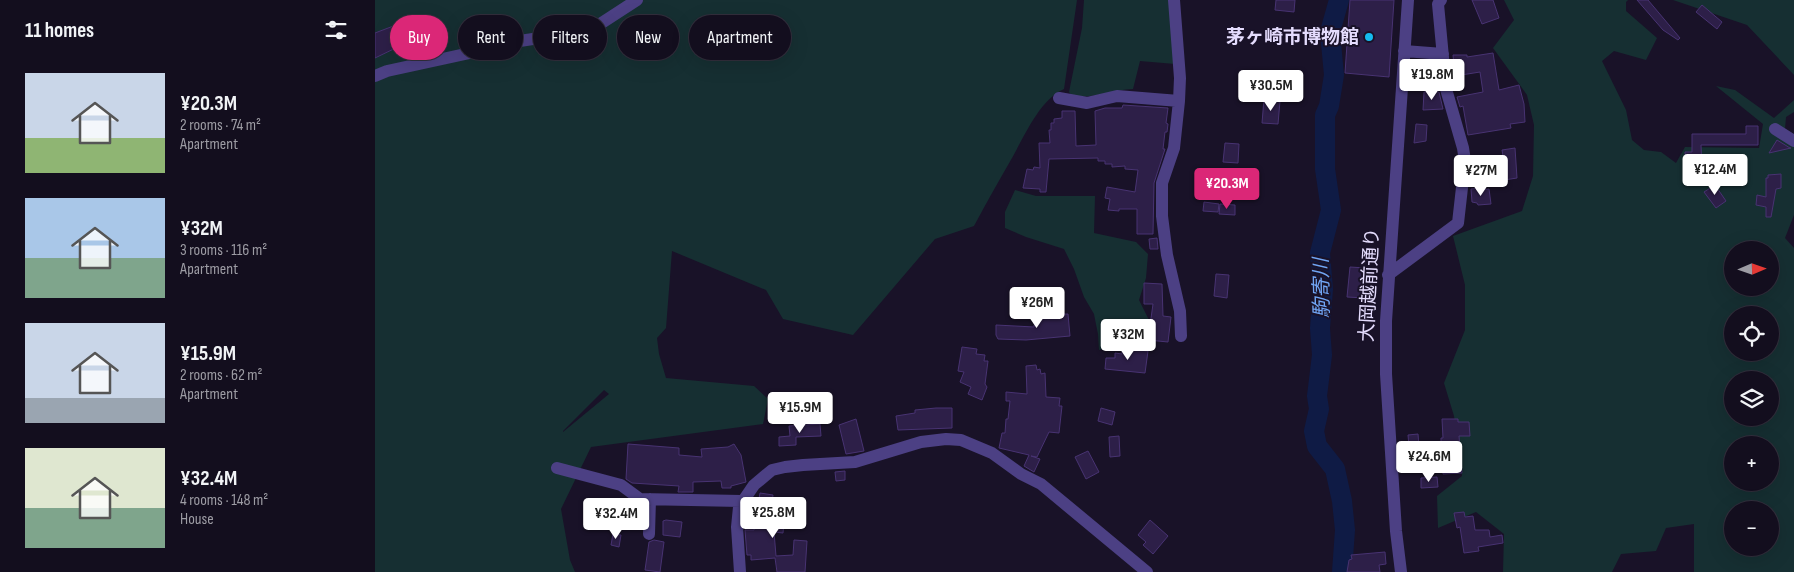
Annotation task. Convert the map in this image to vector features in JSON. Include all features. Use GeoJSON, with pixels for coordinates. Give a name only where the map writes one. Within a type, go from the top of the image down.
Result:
{"type":"FeatureCollection","features":[{"type":"Feature","properties":{"kind":"street"},"geometry":{"type":"LineString","coordinates":[[375,76],[513,42],[585,31],[597,26],[637,0]]}},
{"type":"Feature","properties":{"kind":"street"},"geometry":{"type":"LineString","coordinates":[[1173,0],[1180,78],[1179,101],[1173,148],[1162,183],[1162,216],[1167,254],[1180,311],[1181,336]]}},
{"type":"Feature","properties":{"kind":"street","name":"大岡越前通り"},"geometry":{"type":"LineString","coordinates":[[1401,572],[1396,531],[1385,374],[1388,275],[1408,0]]}},
{"type":"Feature","properties":{"kind":"street"},"geometry":{"type":"LineString","coordinates":[[1388,275],[1458,223],[1465,161],[1446,89],[1438,4],[1441,0]]}},
{"type":"Feature","properties":{"kind":"street"},"geometry":{"type":"LineString","coordinates":[[1404,51],[1443,54]]}},
{"type":"Feature","properties":{"kind":"street"},"geometry":{"type":"LineString","coordinates":[[1059,98],[1087,103],[1117,96],[1179,101]]}},
{"type":"Feature","properties":{"kind":"street"},"geometry":{"type":"LineString","coordinates":[[1775,129],[1794,140]]}},
{"type":"Feature","properties":{"kind":"street"},"geometry":{"type":"LineString","coordinates":[[740,572],[737,527],[739,507],[741,501],[754,485],[772,470],[785,466],[855,462],[921,442],[946,438],[961,440],[992,453],[1021,474],[1041,484],[1147,572]]}},
{"type":"Feature","properties":{"kind":"street"},"geometry":{"type":"LineString","coordinates":[[557,468],[621,485],[640,499],[741,501]]}},
{"type":"Feature","properties":{"kind":"street"},"geometry":{"type":"LineString","coordinates":[[649,534],[650,499]]}},
{"type":"Feature","properties":{"kind":"green space"},"geometry":{"type":"Polygon","coordinates":[[[375,0],[1077,0],[1064,89],[1047,101],[1034,119],[974,226],[935,239],[853,335],[783,319],[766,290],[672,251],[666,328],[657,338],[659,354],[666,378],[754,386],[768,399],[763,424],[591,447],[561,509],[570,560],[575,572],[375,572],[375,0]],[[604,390],[563,432],[609,394],[604,390]]]}},
{"type":"Feature","properties":{"kind":"green space"},"geometry":{"type":"Polygon","coordinates":[[[1084,0],[1169,0],[1175,64],[1140,61],[1133,89],[1080,97],[1072,96],[1069,92],[1082,28],[1084,0]]]}},
{"type":"Feature","properties":{"kind":"green space"},"geometry":{"type":"Polygon","coordinates":[[[1504,0],[1628,0],[1626,2],[1626,11],[1657,38],[1646,60],[1614,51],[1602,61],[1626,110],[1632,140],[1644,150],[1661,152],[1676,163],[1685,147],[1759,148],[1763,124],[1716,86],[1735,90],[1774,118],[1794,100],[1794,112],[1786,117],[1785,129],[1794,134],[1794,215],[1785,238],[1794,248],[1794,572],[1694,572],[1694,524],[1666,528],[1656,551],[1621,554],[1612,572],[1503,572],[1504,534],[1476,512],[1438,528],[1437,496],[1462,476],[1454,416],[1444,383],[1465,330],[1465,285],[1453,236],[1522,211],[1533,176],[1534,125],[1527,95],[1493,48],[1514,20],[1504,0]]]}},
{"type":"Feature","properties":{"kind":"green space"},"geometry":{"type":"Polygon","coordinates":[[[1673,0],[1794,0],[1794,75],[1747,25],[1673,0]]]}},
{"type":"Feature","properties":{"kind":"green space"},"geometry":{"type":"Polygon","coordinates":[[[1015,190],[1036,196],[1095,196],[1094,233],[1136,242],[1148,254],[1146,278],[1139,300],[1151,324],[1139,336],[1122,344],[1099,350],[1094,314],[1084,297],[1074,269],[1064,249],[1005,228],[1005,212],[1015,190]]]}},
{"type":"Feature","properties":{"kind":"building"},"geometry":{"type":"Polygon","coordinates":[[[1276,0],[1295,0],[1294,12],[1275,10],[1276,0]]]}},
{"type":"Feature","properties":{"kind":"building","name":"茅ヶ崎市博物館"},"geometry":{"type":"Polygon","coordinates":[[[1350,0],[1394,0],[1389,77],[1345,73],[1350,0]]]}},
{"type":"Feature","properties":{"kind":"building"},"geometry":{"type":"Polygon","coordinates":[[[1472,0],[1493,0],[1499,18],[1482,24],[1472,0]]]}},
{"type":"Feature","properties":{"kind":"building"},"geometry":{"type":"Polygon","coordinates":[[[1637,0],[1648,0],[1680,38],[1678,40],[1663,30],[1637,0]]]}},
{"type":"Feature","properties":{"kind":"building"},"geometry":{"type":"Polygon","coordinates":[[[1702,5],[1722,22],[1717,29],[1696,12],[1702,5]]]}},
{"type":"Feature","properties":{"kind":"building"},"geometry":{"type":"Polygon","coordinates":[[[390,27],[390,51],[375,58],[375,33],[390,27]]]}},
{"type":"Feature","properties":{"kind":"building"},"geometry":{"type":"Polygon","coordinates":[[[1493,53],[1499,90],[1519,85],[1524,104],[1525,122],[1510,124],[1511,128],[1468,135],[1463,106],[1460,107],[1457,97],[1483,92],[1480,72],[1455,76],[1453,55],[1467,55],[1467,57],[1493,53]]]}},
{"type":"Feature","properties":{"kind":"building"},"geometry":{"type":"Polygon","coordinates":[[[1424,92],[1439,92],[1443,109],[1423,110],[1424,92]]]}},
{"type":"Feature","properties":{"kind":"building"},"geometry":{"type":"Polygon","coordinates":[[[1264,99],[1280,101],[1278,124],[1262,123],[1264,99]]]}},
{"type":"Feature","properties":{"kind":"building"},"geometry":{"type":"Polygon","coordinates":[[[1123,105],[1168,108],[1166,123],[1168,124],[1163,149],[1165,149],[1154,183],[1153,234],[1137,234],[1137,209],[1108,210],[1110,199],[1105,198],[1107,187],[1135,192],[1138,170],[1125,169],[1125,166],[1112,167],[1112,164],[1105,164],[1105,161],[1098,161],[1098,158],[1049,159],[1046,192],[1040,192],[1040,189],[1023,188],[1027,169],[1040,168],[1039,143],[1050,143],[1049,130],[1051,130],[1051,123],[1054,123],[1054,119],[1062,118],[1062,111],[1075,111],[1076,146],[1096,145],[1095,111],[1105,108],[1122,108],[1123,105]]]}},
{"type":"Feature","properties":{"kind":"building"},"geometry":{"type":"Polygon","coordinates":[[[1416,124],[1427,125],[1426,141],[1414,143],[1416,124]]]}},
{"type":"Feature","properties":{"kind":"building"},"geometry":{"type":"Polygon","coordinates":[[[1746,126],[1758,126],[1758,145],[1701,145],[1702,170],[1686,171],[1685,152],[1692,152],[1692,134],[1746,134],[1746,126]]]}},
{"type":"Feature","properties":{"kind":"building"},"geometry":{"type":"Polygon","coordinates":[[[1777,140],[1790,148],[1791,148],[1769,153],[1777,140]]]}},
{"type":"Feature","properties":{"kind":"building"},"geometry":{"type":"Polygon","coordinates":[[[1225,143],[1239,144],[1238,163],[1223,162],[1225,143]]]}},
{"type":"Feature","properties":{"kind":"building"},"geometry":{"type":"Polygon","coordinates":[[[1515,148],[1517,178],[1498,181],[1496,170],[1499,168],[1497,157],[1503,156],[1502,150],[1515,148]]]}},
{"type":"Feature","properties":{"kind":"building"},"geometry":{"type":"Polygon","coordinates":[[[1781,174],[1781,188],[1776,189],[1771,217],[1766,217],[1766,207],[1756,205],[1757,195],[1766,197],[1766,178],[1768,178],[1768,175],[1781,174]]]}},
{"type":"Feature","properties":{"kind":"building"},"geometry":{"type":"Polygon","coordinates":[[[1715,185],[1726,201],[1716,208],[1704,192],[1715,185]]]}},
{"type":"Feature","properties":{"kind":"building"},"geometry":{"type":"Polygon","coordinates":[[[1480,188],[1481,190],[1489,189],[1491,204],[1478,205],[1472,202],[1471,189],[1480,188]]]}},
{"type":"Feature","properties":{"kind":"building"},"geometry":{"type":"Polygon","coordinates":[[[1204,202],[1219,204],[1218,212],[1203,211],[1204,202]]]}},
{"type":"Feature","properties":{"kind":"building"},"geometry":{"type":"Polygon","coordinates":[[[1220,204],[1235,205],[1235,215],[1219,214],[1220,204]]]}},
{"type":"Feature","properties":{"kind":"building"},"geometry":{"type":"Polygon","coordinates":[[[1157,238],[1158,249],[1150,249],[1149,239],[1157,238]]]}},
{"type":"Feature","properties":{"kind":"building"},"geometry":{"type":"Polygon","coordinates":[[[1350,267],[1366,268],[1365,298],[1347,297],[1350,267]]]}},
{"type":"Feature","properties":{"kind":"building"},"geometry":{"type":"Polygon","coordinates":[[[1216,274],[1229,275],[1227,298],[1214,296],[1216,274]]]}},
{"type":"Feature","properties":{"kind":"building"},"geometry":{"type":"Polygon","coordinates":[[[1144,283],[1162,284],[1163,316],[1171,317],[1168,342],[1148,340],[1153,304],[1144,304],[1144,283]]]}},
{"type":"Feature","properties":{"kind":"building"},"geometry":{"type":"Polygon","coordinates":[[[1068,314],[1070,336],[1026,340],[998,339],[996,335],[996,325],[1034,327],[1034,325],[1038,324],[1041,315],[1068,314]]]}},
{"type":"Feature","properties":{"kind":"building"},"geometry":{"type":"Polygon","coordinates":[[[962,347],[977,349],[976,354],[985,355],[984,361],[988,361],[985,384],[987,387],[982,400],[968,394],[971,387],[960,382],[964,372],[958,371],[962,347]]]}},
{"type":"Feature","properties":{"kind":"building"},"geometry":{"type":"Polygon","coordinates":[[[1122,348],[1148,351],[1145,373],[1105,369],[1106,358],[1115,358],[1115,353],[1122,354],[1122,348]]]}},
{"type":"Feature","properties":{"kind":"building"},"geometry":{"type":"Polygon","coordinates":[[[1036,365],[1037,370],[1040,369],[1041,374],[1045,373],[1046,397],[1060,398],[1059,406],[1062,406],[1059,433],[1049,432],[1037,457],[1031,456],[1040,459],[1034,472],[1024,466],[1029,455],[999,448],[1002,433],[1005,433],[1006,419],[1008,419],[1010,401],[1006,401],[1006,392],[1027,394],[1026,366],[1036,365]]]}},
{"type":"Feature","properties":{"kind":"building"},"geometry":{"type":"Polygon","coordinates":[[[952,408],[952,428],[898,430],[896,416],[915,413],[915,410],[952,408]]]}},
{"type":"Feature","properties":{"kind":"building"},"geometry":{"type":"Polygon","coordinates":[[[1101,408],[1115,412],[1112,425],[1098,421],[1101,408]]]}},
{"type":"Feature","properties":{"kind":"building"},"geometry":{"type":"Polygon","coordinates":[[[856,419],[864,451],[846,454],[839,425],[856,419]]]}},
{"type":"Feature","properties":{"kind":"building"},"geometry":{"type":"Polygon","coordinates":[[[1442,419],[1458,419],[1458,422],[1469,422],[1470,436],[1459,436],[1462,473],[1443,474],[1441,449],[1441,438],[1443,438],[1442,419]]]}},
{"type":"Feature","properties":{"kind":"building"},"geometry":{"type":"Polygon","coordinates":[[[820,424],[821,436],[796,437],[796,445],[779,446],[779,437],[790,436],[789,426],[820,424]]]}},
{"type":"Feature","properties":{"kind":"building"},"geometry":{"type":"Polygon","coordinates":[[[1418,434],[1419,446],[1409,446],[1408,435],[1418,434]]]}},
{"type":"Feature","properties":{"kind":"building"},"geometry":{"type":"Polygon","coordinates":[[[1119,436],[1120,456],[1110,457],[1109,437],[1119,436]]]}},
{"type":"Feature","properties":{"kind":"building"},"geometry":{"type":"Polygon","coordinates":[[[628,444],[679,448],[679,455],[702,457],[701,449],[728,447],[734,444],[741,455],[746,482],[731,486],[731,488],[722,488],[721,481],[693,482],[693,492],[678,492],[679,486],[632,483],[626,479],[628,444]]]}},
{"type":"Feature","properties":{"kind":"building"},"geometry":{"type":"Polygon","coordinates":[[[1088,451],[1099,472],[1086,479],[1075,457],[1088,451]]]}},
{"type":"Feature","properties":{"kind":"building"},"geometry":{"type":"Polygon","coordinates":[[[845,471],[845,480],[836,481],[835,472],[845,471]]]}},
{"type":"Feature","properties":{"kind":"building"},"geometry":{"type":"Polygon","coordinates":[[[1437,477],[1438,487],[1421,488],[1421,478],[1437,477]]]}},
{"type":"Feature","properties":{"kind":"building"},"geometry":{"type":"Polygon","coordinates":[[[760,493],[773,495],[772,503],[777,503],[776,521],[784,522],[783,533],[774,532],[776,556],[793,555],[794,540],[807,541],[805,572],[777,572],[775,558],[751,560],[751,555],[747,555],[745,530],[754,530],[760,493]]]}},
{"type":"Feature","properties":{"kind":"building"},"geometry":{"type":"Polygon","coordinates":[[[1464,512],[1465,517],[1473,516],[1475,530],[1489,530],[1490,537],[1502,535],[1503,543],[1478,547],[1479,551],[1464,553],[1460,527],[1457,528],[1454,513],[1464,512]]]}},
{"type":"Feature","properties":{"kind":"building"},"geometry":{"type":"Polygon","coordinates":[[[1150,520],[1168,536],[1153,554],[1143,545],[1146,542],[1138,535],[1150,520]]]}},
{"type":"Feature","properties":{"kind":"building"},"geometry":{"type":"Polygon","coordinates":[[[663,521],[682,522],[680,537],[663,535],[663,521]]]}},
{"type":"Feature","properties":{"kind":"building"},"geometry":{"type":"Polygon","coordinates":[[[613,534],[621,535],[619,547],[611,545],[613,534]]]}},
{"type":"Feature","properties":{"kind":"building"},"geometry":{"type":"Polygon","coordinates":[[[654,540],[664,542],[660,572],[645,570],[649,542],[654,540]]]}},
{"type":"Feature","properties":{"kind":"building"},"geometry":{"type":"Polygon","coordinates":[[[1385,552],[1386,564],[1379,565],[1380,572],[1347,572],[1349,560],[1352,559],[1351,555],[1385,552]]]}},
{"type":"Feature","properties":{"kind":"waterway","name":"駒寄川"},"geometry":{"type":"LineString","coordinates":[[1339,0],[1330,32],[1334,75],[1329,106],[1325,115],[1325,169],[1331,210],[1320,253],[1323,289],[1320,328],[1322,355],[1317,396],[1319,409],[1314,431],[1317,446],[1335,469],[1342,501],[1345,530],[1342,572]]}},
{"type":"Feature","properties":{"kind":"place","name":"茅ヶ崎市博物館"},"geometry":{"type":"Point","coordinates":[1369,37]}}]}
